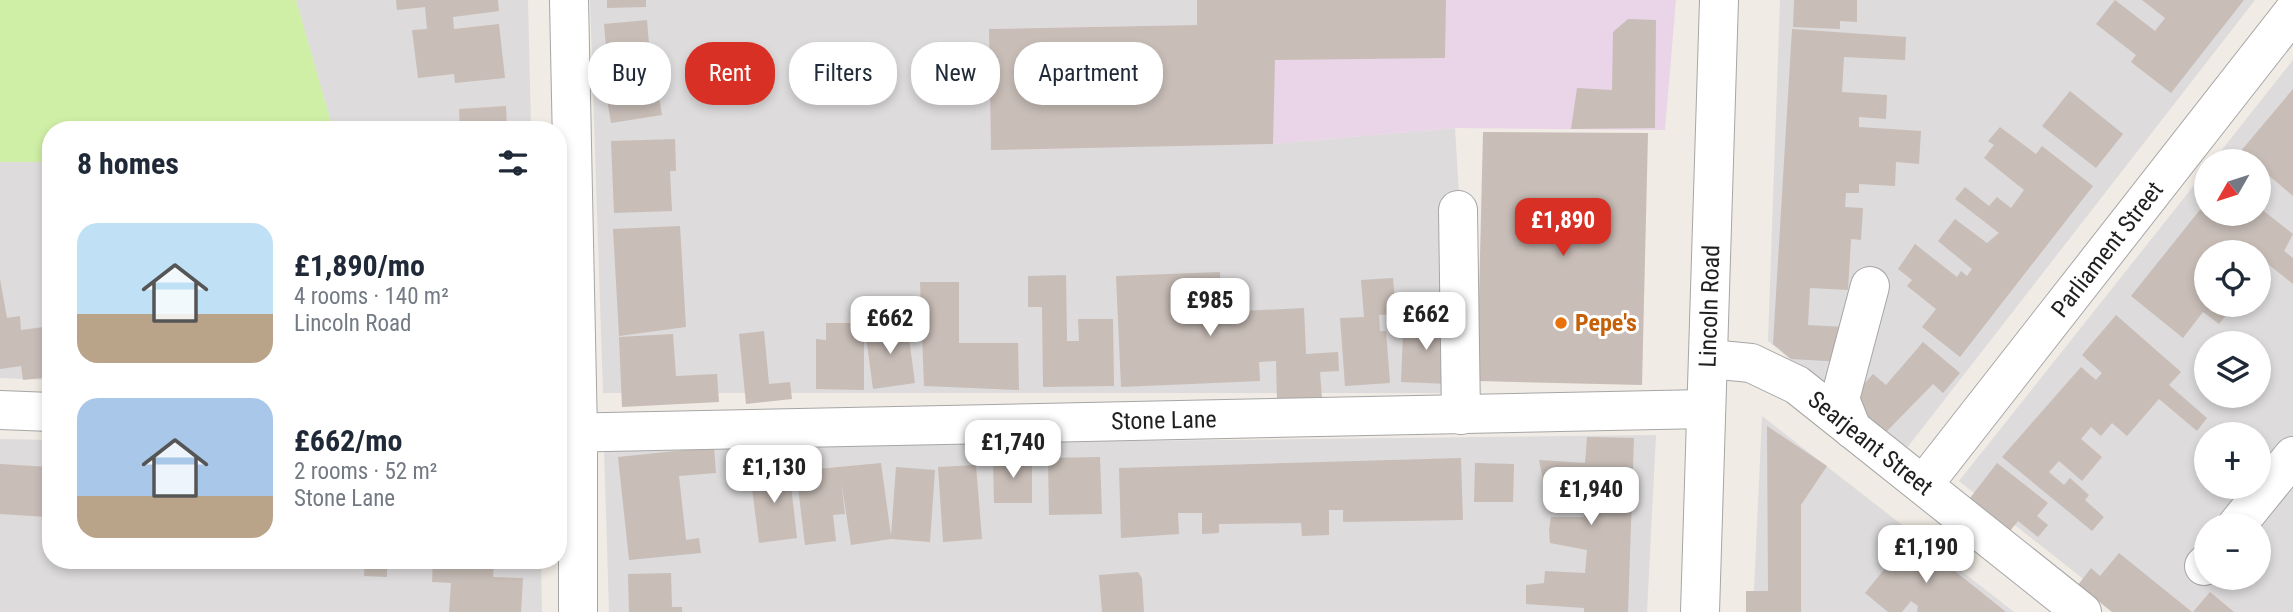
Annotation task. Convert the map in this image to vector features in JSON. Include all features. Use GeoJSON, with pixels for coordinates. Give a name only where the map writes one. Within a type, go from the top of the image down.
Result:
{"type":"FeatureCollection","features":[{"type":"Feature","properties":{"kind":"street"},"geometry":{"type":"LineString","coordinates":[[569,0],[568,433],[578,612]]}},
{"type":"Feature","properties":{"kind":"street","name":"Lincoln Road"},"geometry":{"type":"LineString","coordinates":[[1700,612],[1710,359],[1719,0]]}},
{"type":"Feature","properties":{"kind":"street","name":"Parliament Street"},"geometry":{"type":"LineString","coordinates":[[1923,485],[2293,12]]}},
{"type":"Feature","properties":{"kind":"street"},"geometry":{"type":"LineString","coordinates":[[1458,210],[1461,415]]}},
{"type":"Feature","properties":{"kind":"street"},"geometry":{"type":"LineString","coordinates":[[1852,429],[1840,399],[1870,286]]}},
{"type":"Feature","properties":{"kind":"street","name":"Searjeant Street"},"geometry":{"type":"LineString","coordinates":[[1710,359],[1751,363],[1797,385],[2082,612]]}},
{"type":"Feature","properties":{"kind":"street"},"geometry":{"type":"LineString","coordinates":[[0,410],[42,412]]}},
{"type":"Feature","properties":{"kind":"street","name":"Stone Lane"},"geometry":{"type":"LineString","coordinates":[[568,433],[1706,410]]}},
{"type":"Feature","properties":{"kind":"street"},"geometry":{"type":"LineString","coordinates":[[2247,513],[2293,456]]}},
{"type":"Feature","properties":{"kind":"shaded area"},"geometry":{"type":"Polygon","coordinates":[[[296,0],[528,0],[531,121],[331,121],[296,0]]]}},
{"type":"Feature","properties":{"kind":"shaded area"},"geometry":{"type":"Polygon","coordinates":[[[590,0],[1197,0],[1197,25],[989,29],[989,42],[911,42],[911,105],[990,105],[991,149],[1273,144],[1455,128],[1459,194],[1457,393],[603,393],[593,105],[671,105],[671,42],[591,42],[590,0]]]}},
{"type":"Feature","properties":{"kind":"shaded area"},"geometry":{"type":"Polygon","coordinates":[[[1197,0],[1676,0],[1665,130],[1455,128],[1273,144],[991,150],[990,105],[1000,105],[1000,42],[989,42],[989,29],[1197,25],[1197,0]]]}},
{"type":"Feature","properties":{"kind":"shaded area"},"geometry":{"type":"Polygon","coordinates":[[[1780,0],[2255,0],[1903,453],[1768,341],[1780,0]]]}},
{"type":"Feature","properties":{"kind":"shaded area"},"geometry":{"type":"Polygon","coordinates":[[[2293,60],[2293,612],[2125,612],[1959,481],[2194,185],[2194,226],[2272,226],[2272,149],[2223,149],[2293,60]]]}},
{"type":"Feature","properties":{"kind":"shaded area"},"geometry":{"type":"Polygon","coordinates":[[[0,162],[42,162],[42,380],[0,378],[0,162]]]}},
{"type":"Feature","properties":{"kind":"shaded area"},"geometry":{"type":"Polygon","coordinates":[[[1762,416],[2014,612],[1753,612],[1762,416]]]}},
{"type":"Feature","properties":{"kind":"shaded area"},"geometry":{"type":"Polygon","coordinates":[[[1656,435],[1647,612],[609,612],[604,447],[1656,435]]]}},
{"type":"Feature","properties":{"kind":"shaded area"},"geometry":{"type":"Polygon","coordinates":[[[0,439],[42,440],[42,569],[541,569],[542,612],[0,612],[0,439]]]}},
{"type":"Feature","properties":{"kind":"green space"},"geometry":{"type":"Polygon","coordinates":[[[0,0],[296,0],[331,121],[42,121],[42,162],[0,162],[0,0]]]}},
{"type":"Feature","properties":{"kind":"building"},"geometry":{"type":"Polygon","coordinates":[[[396,0],[498,0],[499,11],[453,17],[454,29],[499,24],[505,78],[455,83],[454,74],[418,78],[412,30],[427,29],[425,7],[397,10],[396,0]]]}},
{"type":"Feature","properties":{"kind":"building"},"geometry":{"type":"Polygon","coordinates":[[[607,0],[646,0],[646,7],[607,8],[607,0]]]}},
{"type":"Feature","properties":{"kind":"building"},"geometry":{"type":"Polygon","coordinates":[[[1197,0],[1446,0],[1445,58],[1275,60],[1273,144],[991,150],[990,105],[1000,105],[1000,42],[989,42],[989,29],[1197,25],[1197,0]]]}},
{"type":"Feature","properties":{"kind":"building"},"geometry":{"type":"Polygon","coordinates":[[[1794,0],[1857,0],[1857,22],[1840,21],[1840,29],[1793,27],[1794,0]]]}},
{"type":"Feature","properties":{"kind":"building"},"geometry":{"type":"Polygon","coordinates":[[[2115,0],[2155,31],[2165,18],[2142,0],[2244,0],[2171,93],[2131,62],[2136,55],[2096,24],[2115,0]]]}},
{"type":"Feature","properties":{"kind":"building"},"geometry":{"type":"Polygon","coordinates":[[[1628,19],[1656,20],[1655,128],[1571,129],[1577,88],[1612,90],[1613,32],[1628,19]]]}},
{"type":"Feature","properties":{"kind":"building"},"geometry":{"type":"Polygon","coordinates":[[[647,20],[649,42],[606,42],[604,24],[647,20]]]}},
{"type":"Feature","properties":{"kind":"building"},"geometry":{"type":"Polygon","coordinates":[[[1792,29],[1906,37],[1905,60],[1844,57],[1842,92],[1887,95],[1886,119],[1859,117],[1859,127],[1921,131],[1919,164],[1896,162],[1895,186],[1859,184],[1859,193],[1846,193],[1845,207],[1863,208],[1861,240],[1851,239],[1848,290],[1810,288],[1808,325],[1845,327],[1843,362],[1791,359],[1773,344],[1792,29]]]}},
{"type":"Feature","properties":{"kind":"building"},"geometry":{"type":"Polygon","coordinates":[[[2293,89],[2293,196],[2272,178],[2272,149],[2243,149],[2293,89]]]}},
{"type":"Feature","properties":{"kind":"building"},"geometry":{"type":"Polygon","coordinates":[[[2070,91],[2123,134],[2096,168],[2042,126],[2070,91]]]}},
{"type":"Feature","properties":{"kind":"building"},"geometry":{"type":"Polygon","coordinates":[[[608,105],[660,105],[662,115],[611,123],[608,105]]]}},
{"type":"Feature","properties":{"kind":"building"},"geometry":{"type":"Polygon","coordinates":[[[506,106],[507,121],[460,121],[459,109],[506,106]]]}},
{"type":"Feature","properties":{"kind":"building"},"geometry":{"type":"Polygon","coordinates":[[[2000,127],[2036,154],[2042,146],[2093,186],[1960,357],[1922,327],[1936,309],[1907,286],[1912,280],[1898,269],[1915,244],[1957,277],[1961,271],[1967,276],[1972,269],[1938,241],[1955,219],[1987,243],[1999,233],[1955,199],[1965,187],[1989,206],[1997,197],[2011,208],[2024,190],[1984,158],[1994,145],[1988,141],[2000,127]]]}},
{"type":"Feature","properties":{"kind":"building"},"geometry":{"type":"Polygon","coordinates":[[[1483,132],[1648,133],[1642,385],[1477,381],[1483,132]]]}},
{"type":"Feature","properties":{"kind":"building"},"geometry":{"type":"Polygon","coordinates":[[[675,139],[676,171],[670,171],[672,211],[614,213],[611,141],[675,139]]]}},
{"type":"Feature","properties":{"kind":"building"},"geometry":{"type":"Polygon","coordinates":[[[2194,217],[2194,226],[2272,226],[2272,217],[2293,234],[2284,251],[2293,258],[2293,284],[2271,267],[2271,240],[2194,240],[2194,317],[2199,317],[2183,338],[2131,296],[2194,217]]]}},
{"type":"Feature","properties":{"kind":"building"},"geometry":{"type":"Polygon","coordinates":[[[680,226],[686,327],[619,336],[613,229],[680,226]]]}},
{"type":"Feature","properties":{"kind":"building"},"geometry":{"type":"Polygon","coordinates":[[[1220,272],[1221,312],[1304,308],[1306,354],[1338,352],[1339,371],[1320,372],[1322,398],[1277,400],[1276,361],[1259,362],[1260,381],[1121,387],[1116,276],[1220,272]]]}},
{"type":"Feature","properties":{"kind":"building"},"geometry":{"type":"Polygon","coordinates":[[[1066,275],[1067,341],[1079,341],[1078,319],[1113,319],[1114,386],[1043,387],[1042,307],[1028,307],[1028,276],[1066,275]]]}},
{"type":"Feature","properties":{"kind":"building"},"geometry":{"type":"Polygon","coordinates":[[[1393,278],[1396,314],[1379,315],[1380,331],[1386,331],[1390,383],[1345,386],[1340,318],[1364,317],[1361,280],[1393,278]]]}},
{"type":"Feature","properties":{"kind":"building"},"geometry":{"type":"Polygon","coordinates":[[[0,279],[7,318],[20,316],[21,330],[42,327],[42,378],[23,380],[21,366],[0,369],[0,279]]]}},
{"type":"Feature","properties":{"kind":"building"},"geometry":{"type":"Polygon","coordinates":[[[920,282],[959,282],[959,343],[1018,343],[1019,390],[924,386],[920,282]]]}},
{"type":"Feature","properties":{"kind":"building"},"geometry":{"type":"Polygon","coordinates":[[[1411,315],[1440,317],[1440,332],[1451,333],[1449,384],[1401,382],[1403,334],[1410,335],[1411,315]]]}},
{"type":"Feature","properties":{"kind":"building"},"geometry":{"type":"Polygon","coordinates":[[[2116,315],[2181,372],[2169,385],[2207,418],[2204,422],[2194,422],[2194,428],[2159,399],[2127,436],[2112,423],[2101,436],[2091,427],[2081,439],[2102,457],[2082,481],[2059,461],[2049,472],[2064,485],[2070,478],[2089,495],[2085,500],[2104,517],[2092,531],[2002,457],[2081,367],[2096,380],[2102,373],[2082,355],[2116,315]]]}},
{"type":"Feature","properties":{"kind":"building"},"geometry":{"type":"Polygon","coordinates":[[[2210,317],[2225,317],[2219,324],[2210,317]]]}},
{"type":"Feature","properties":{"kind":"building"},"geometry":{"type":"Polygon","coordinates":[[[826,323],[854,323],[854,339],[864,339],[864,390],[816,389],[816,339],[826,340],[826,323]]]}},
{"type":"Feature","properties":{"kind":"building"},"geometry":{"type":"Polygon","coordinates":[[[907,323],[915,383],[873,389],[865,329],[907,323]]]}},
{"type":"Feature","properties":{"kind":"building"},"geometry":{"type":"Polygon","coordinates":[[[764,331],[769,384],[790,382],[792,399],[746,404],[739,334],[764,331]]]}},
{"type":"Feature","properties":{"kind":"building"},"geometry":{"type":"Polygon","coordinates":[[[673,334],[676,376],[717,374],[719,402],[622,407],[619,337],[673,334]]]}},
{"type":"Feature","properties":{"kind":"building"},"geometry":{"type":"Polygon","coordinates":[[[1923,342],[1960,373],[1943,393],[1933,384],[1886,432],[1850,400],[1873,374],[1886,385],[1923,342]]]}},
{"type":"Feature","properties":{"kind":"building"},"geometry":{"type":"Polygon","coordinates":[[[1767,426],[1827,466],[1801,505],[1801,612],[1746,612],[1746,591],[1768,591],[1767,426]]]}},
{"type":"Feature","properties":{"kind":"building"},"geometry":{"type":"Polygon","coordinates":[[[1587,437],[1634,438],[1628,612],[1584,612],[1584,608],[1526,604],[1526,585],[1544,583],[1545,571],[1585,573],[1587,550],[1550,543],[1549,530],[1551,517],[1584,517],[1585,510],[1549,510],[1539,460],[1585,463],[1587,437]]]}},
{"type":"Feature","properties":{"kind":"building"},"geometry":{"type":"Polygon","coordinates":[[[714,447],[716,473],[679,476],[686,540],[699,538],[701,553],[629,560],[618,457],[714,447]]]}},
{"type":"Feature","properties":{"kind":"building"},"geometry":{"type":"Polygon","coordinates":[[[1032,457],[1032,503],[994,503],[993,458],[1032,457]]]}},
{"type":"Feature","properties":{"kind":"building"},"geometry":{"type":"Polygon","coordinates":[[[1100,457],[1102,514],[1049,515],[1048,458],[1100,457]]]}},
{"type":"Feature","properties":{"kind":"building"},"geometry":{"type":"Polygon","coordinates":[[[1461,458],[1463,520],[1343,522],[1343,510],[1329,510],[1329,535],[1302,536],[1301,523],[1219,524],[1219,533],[1202,534],[1202,513],[1178,513],[1179,534],[1121,538],[1119,468],[1461,458]]]}},
{"type":"Feature","properties":{"kind":"building"},"geometry":{"type":"Polygon","coordinates":[[[881,463],[891,536],[896,467],[935,470],[930,542],[891,539],[851,545],[841,480],[845,514],[833,515],[836,541],[805,545],[796,471],[881,463]]]}},
{"type":"Feature","properties":{"kind":"building"},"geometry":{"type":"Polygon","coordinates":[[[1475,463],[1514,464],[1513,502],[1474,502],[1475,463]]]}},
{"type":"Feature","properties":{"kind":"building"},"geometry":{"type":"Polygon","coordinates":[[[1997,463],[2048,503],[2037,516],[2048,525],[2038,537],[2018,521],[2010,531],[1970,498],[1997,463]]]}},
{"type":"Feature","properties":{"kind":"building"},"geometry":{"type":"Polygon","coordinates":[[[0,464],[42,467],[42,517],[0,514],[0,464]]]}},
{"type":"Feature","properties":{"kind":"building"},"geometry":{"type":"Polygon","coordinates":[[[976,465],[982,539],[943,542],[938,467],[976,465]]]}},
{"type":"Feature","properties":{"kind":"building"},"geometry":{"type":"Polygon","coordinates":[[[789,468],[797,538],[759,543],[750,473],[789,468]]]}},
{"type":"Feature","properties":{"kind":"building"},"geometry":{"type":"Polygon","coordinates":[[[1911,536],[2006,612],[1917,612],[1918,606],[1911,601],[1902,612],[1888,612],[1865,593],[1911,536]]]}},
{"type":"Feature","properties":{"kind":"building"},"geometry":{"type":"Polygon","coordinates":[[[2119,553],[2192,612],[2112,612],[2078,585],[2091,568],[2100,576],[2119,553]]]}},
{"type":"Feature","properties":{"kind":"building"},"geometry":{"type":"Polygon","coordinates":[[[364,569],[387,569],[387,577],[364,576],[364,569]]]}},
{"type":"Feature","properties":{"kind":"building"},"geometry":{"type":"Polygon","coordinates":[[[433,569],[494,569],[493,577],[523,578],[521,612],[449,612],[451,583],[432,582],[433,569]]]}},
{"type":"Feature","properties":{"kind":"building"},"geometry":{"type":"Polygon","coordinates":[[[1138,572],[1142,578],[1144,612],[1102,612],[1099,575],[1138,572]]]}},
{"type":"Feature","properties":{"kind":"building"},"geometry":{"type":"Polygon","coordinates":[[[671,573],[672,607],[682,607],[682,612],[629,612],[628,574],[671,573]]]}},
{"type":"Feature","properties":{"kind":"building"},"geometry":{"type":"Polygon","coordinates":[[[2210,592],[2234,612],[2193,612],[2210,592]]]}},
{"type":"Feature","properties":{"kind":"place","name":"Pepe's"},"geometry":{"type":"Point","coordinates":[1561,323]}}]}
